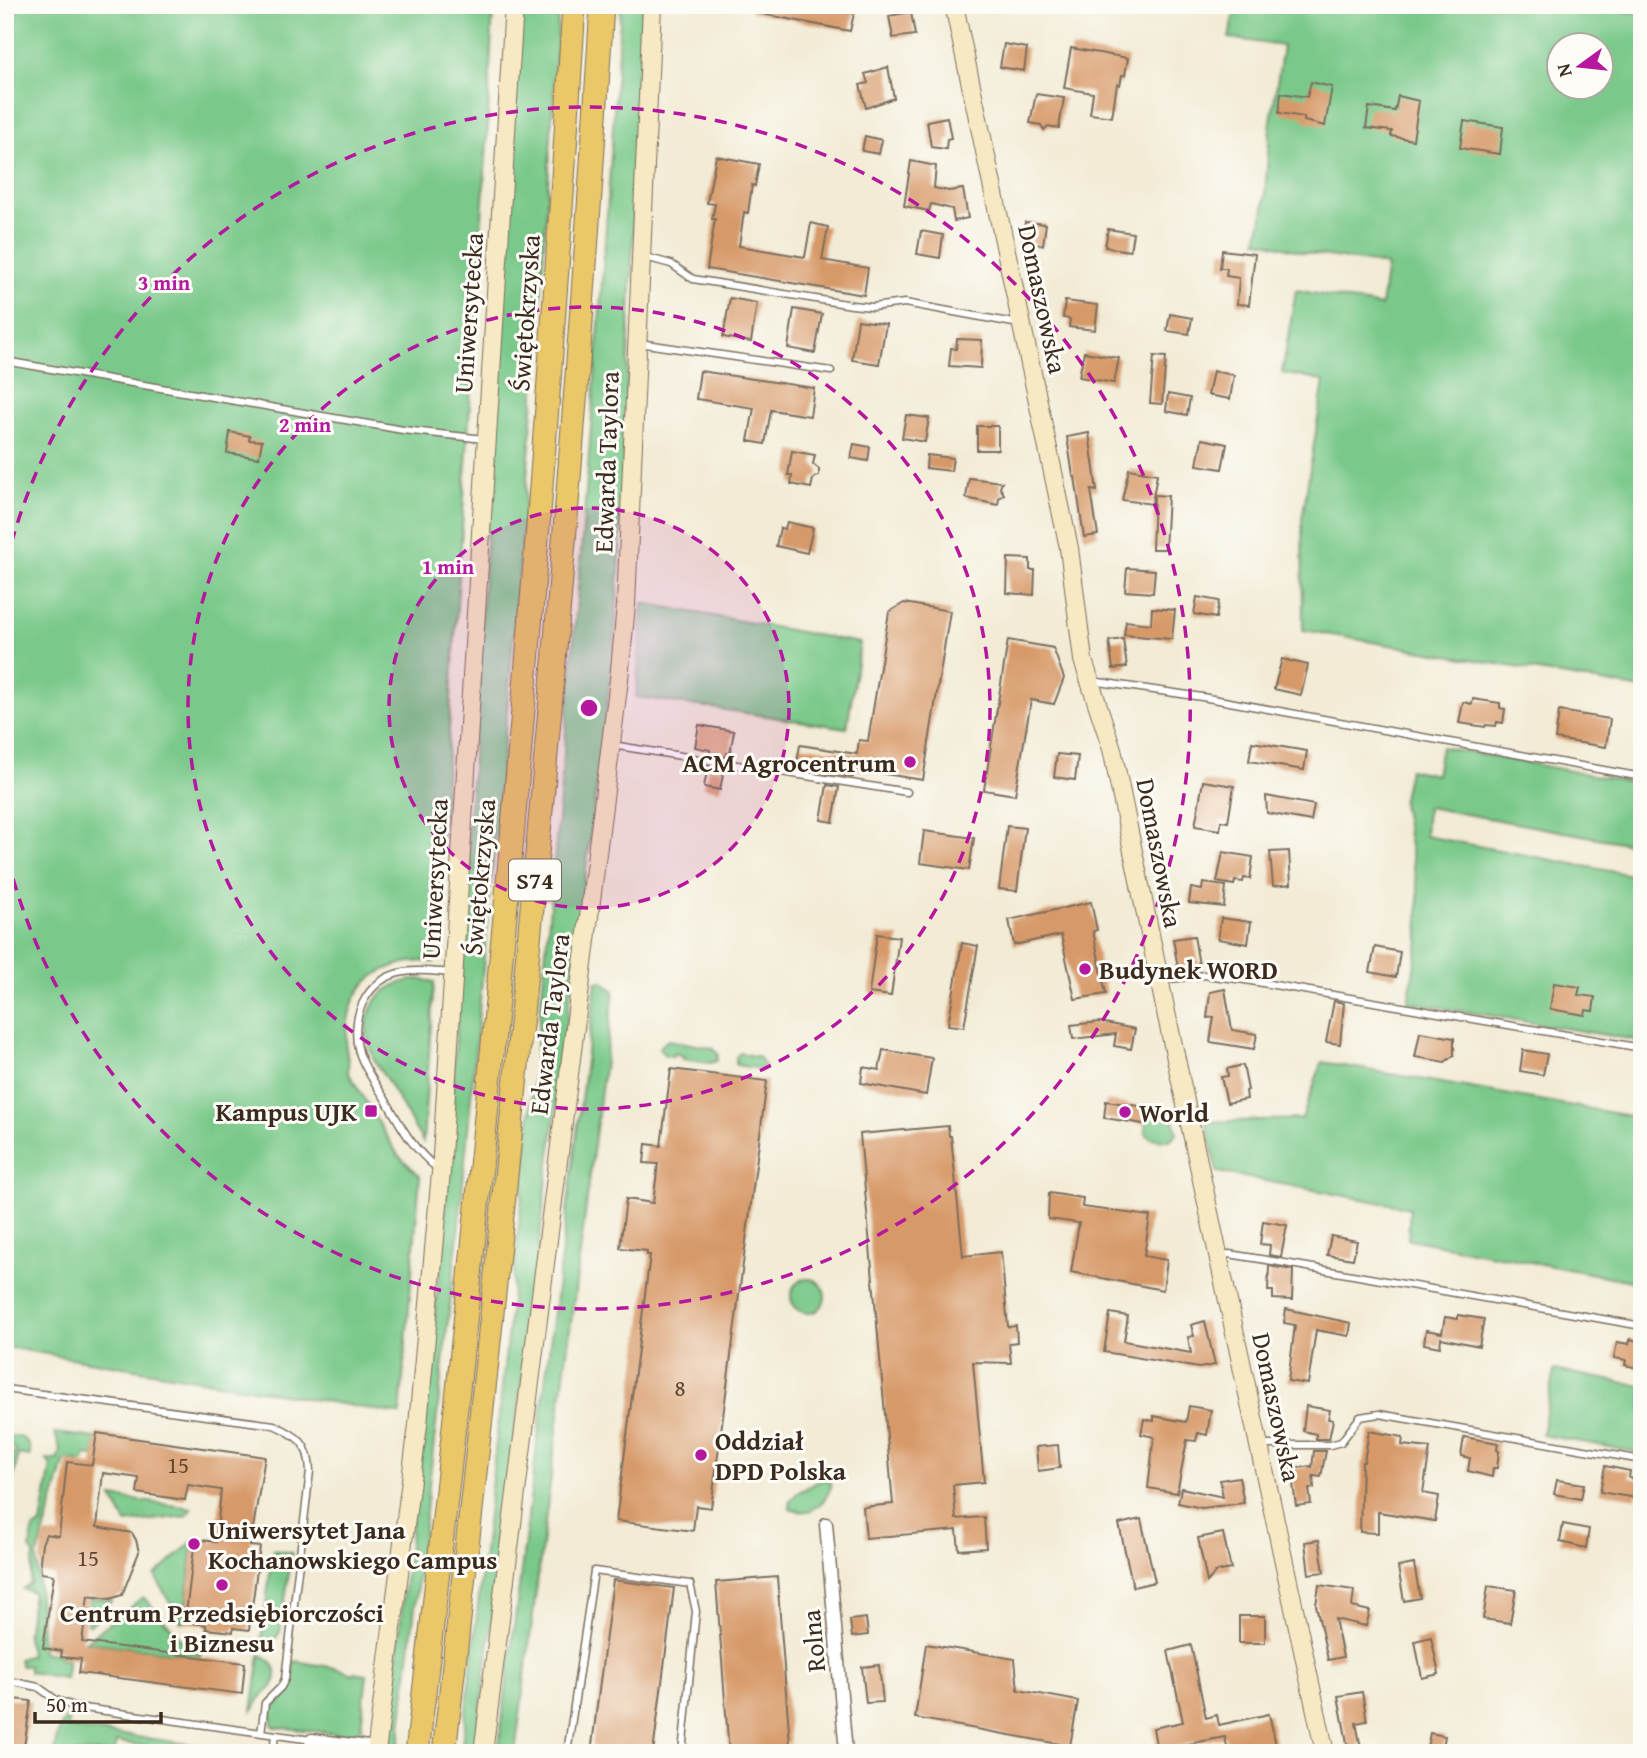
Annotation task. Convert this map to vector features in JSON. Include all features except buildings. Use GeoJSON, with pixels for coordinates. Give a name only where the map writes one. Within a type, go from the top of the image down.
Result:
{"type":"FeatureCollection","features":[{"type":"Feature","properties":{"kind":"highway","name":"Świętokrzyska"},"geometry":{"type":"LineString","coordinates":[[416,1753],[463,1340],[516,776],[543,450],[574,5]]}},
{"type":"Feature","properties":{"kind":"highway","name":"S74"},"geometry":{"type":"LineString","coordinates":[[444,1753],[490,1338],[531,918],[581,318],[602,5]]}},
{"type":"Feature","properties":{"kind":"street","name":"Uniwersytecka"},"geometry":{"type":"LineString","coordinates":[[377,1750],[418,1425],[441,1172],[514,5]]}},
{"type":"Feature","properties":{"kind":"street","name":"Edwarda Taylora"},"geometry":{"type":"LineString","coordinates":[[483,1753],[611,745],[626,605],[652,5]]}},
{"type":"Feature","properties":{"kind":"street","name":"Domaszowska"},"geometry":{"type":"LineString","coordinates":[[954,5],[1069,548],[1080,644],[1112,749],[1325,1753]]}},
{"type":"Feature","properties":{"kind":"street","name":"Rolna"},"geometry":{"type":"LineString","coordinates":[[826,1524],[846,1753]]}},
{"type":"Feature","properties":{"kind":"street"},"geometry":{"type":"LineString","coordinates":[[311,1746],[377,1750]]}},
{"type":"Feature","properties":{"kind":"lane"},"geometry":{"type":"LineString","coordinates":[[640,255],[671,264],[693,279],[852,305],[872,307],[905,303],[1021,325]]}},
{"type":"Feature","properties":{"kind":"lane"},"geometry":{"type":"LineString","coordinates":[[636,343],[831,372]]}},
{"type":"Feature","properties":{"kind":"lane"},"geometry":{"type":"LineString","coordinates":[[5,361],[403,430],[486,439]]}},
{"type":"Feature","properties":{"kind":"lane"},"geometry":{"type":"LineString","coordinates":[[1090,681],[1202,697],[1642,777]]}},
{"type":"Feature","properties":{"kind":"lane"},"geometry":{"type":"LineString","coordinates":[[611,745],[907,793]]}},
{"type":"Feature","properties":{"kind":"lane"},"geometry":{"type":"LineString","coordinates":[[441,1172],[416,1150],[363,1063],[356,1027],[359,1012],[370,991],[387,977],[408,971],[455,973]]}},
{"type":"Feature","properties":{"kind":"lane"},"geometry":{"type":"LineString","coordinates":[[1159,980],[1205,975],[1277,985],[1642,1048]]}},
{"type":"Feature","properties":{"kind":"lane"},"geometry":{"type":"LineString","coordinates":[[1218,1256],[1229,1254],[1292,1264],[1642,1326]]}},
{"type":"Feature","properties":{"kind":"lane"},"geometry":{"type":"LineString","coordinates":[[5,1390],[274,1425],[297,1436],[307,1450],[310,1471],[288,1653],[281,1688],[265,1703],[261,1733]]}},
{"type":"Feature","properties":{"kind":"lane"},"geometry":{"type":"LineString","coordinates":[[1258,1445],[1329,1445],[1341,1442],[1360,1417],[1371,1413],[1642,1460]]}},
{"type":"Feature","properties":{"kind":"lane"},"geometry":{"type":"LineString","coordinates":[[567,1753],[594,1571],[690,1584],[696,1611],[682,1753]]}},
{"type":"Feature","properties":{"kind":"lane"},"geometry":{"type":"LineString","coordinates":[[5,1680],[38,1687],[57,1700],[77,1707],[275,1735],[311,1746]]}},
{"type":"Feature","properties":{"kind":"lane"},"geometry":{"type":"LineString","coordinates":[[273,1753],[275,1735]]}},
{"type":"Feature","properties":{"kind":"green space"},"geometry":{"type":"Polygon","coordinates":[[[5,5],[493,5],[487,140],[434,962],[421,961],[396,966],[373,977],[356,996],[347,1027],[348,1072],[398,1155],[420,1176],[400,1414],[5,1347],[5,5]]]}},
{"type":"Feature","properties":{"kind":"green space"},"geometry":{"type":"Polygon","coordinates":[[[519,5],[559,5],[537,362],[459,1225],[398,1753],[386,1753],[444,1230],[519,5]]]}},
{"type":"Feature","properties":{"kind":"green space"},"geometry":{"type":"Polygon","coordinates":[[[621,5],[643,5],[614,647],[475,1753],[461,1753],[553,880],[590,443],[621,5]]]}},
{"type":"Feature","properties":{"kind":"green space"},"geometry":{"type":"Polygon","coordinates":[[[1236,5],[1585,5],[1642,14],[1642,689],[1303,630],[1302,519],[1324,381],[1282,373],[1296,290],[1381,306],[1387,265],[1302,252],[1257,240],[1264,208],[1270,127],[1283,46],[1229,38],[1236,5]]]}},
{"type":"Feature","properties":{"kind":"green space"},"geometry":{"type":"Polygon","coordinates":[[[643,603],[860,643],[847,728],[636,697],[643,603]]]}},
{"type":"Feature","properties":{"kind":"green space"},"geometry":{"type":"Polygon","coordinates":[[[1441,747],[1642,784],[1642,846],[1427,807],[1425,836],[1642,877],[1642,1041],[1408,1002],[1419,941],[1418,890],[1402,803],[1409,769],[1436,775],[1441,747]]]}},
{"type":"Feature","properties":{"kind":"green space"},"geometry":{"type":"Polygon","coordinates":[[[419,979],[434,982],[423,1142],[374,1059],[367,1038],[369,1012],[375,1002],[393,986],[419,979]]]}},
{"type":"Feature","properties":{"kind":"green space"},"geometry":{"type":"Polygon","coordinates":[[[602,981],[614,991],[515,1753],[498,1753],[596,982],[602,981]]]}},
{"type":"Feature","properties":{"kind":"green space"},"geometry":{"type":"Polygon","coordinates":[[[668,1040],[713,1048],[718,1054],[717,1061],[710,1063],[682,1059],[683,1056],[674,1053],[673,1056],[665,1055],[659,1048],[668,1040]]]}},
{"type":"Feature","properties":{"kind":"green space"},"geometry":{"type":"Polygon","coordinates":[[[740,1053],[758,1057],[765,1066],[760,1069],[736,1065],[736,1057],[740,1053]]]}},
{"type":"Feature","properties":{"kind":"green space"},"geometry":{"type":"Polygon","coordinates":[[[1322,1062],[1642,1118],[1642,1283],[1408,1239],[1410,1208],[1217,1172],[1206,1122],[1302,1119],[1322,1062]]]}},
{"type":"Feature","properties":{"kind":"green space"},"geometry":{"type":"Polygon","coordinates":[[[1162,1107],[1172,1111],[1177,1133],[1170,1140],[1153,1139],[1145,1130],[1148,1108],[1162,1110],[1162,1107]]]}},
{"type":"Feature","properties":{"kind":"green space"},"geometry":{"type":"Polygon","coordinates":[[[808,1279],[820,1284],[825,1296],[820,1308],[808,1313],[796,1308],[791,1296],[796,1284],[808,1279]]]}},
{"type":"Feature","properties":{"kind":"green space"},"geometry":{"type":"Polygon","coordinates":[[[1554,1370],[1642,1386],[1642,1453],[1542,1435],[1554,1370]]]}},
{"type":"Feature","properties":{"kind":"green space"},"geometry":{"type":"Polygon","coordinates":[[[55,1433],[97,1438],[94,1456],[85,1455],[84,1462],[65,1460],[37,1557],[42,1652],[60,1655],[60,1659],[68,1660],[65,1678],[29,1672],[29,1666],[21,1666],[19,1659],[30,1655],[27,1637],[33,1592],[23,1589],[30,1584],[34,1554],[30,1548],[33,1529],[41,1525],[51,1465],[46,1459],[58,1460],[60,1449],[55,1433]]]}},
{"type":"Feature","properties":{"kind":"green space"},"geometry":{"type":"Polygon","coordinates":[[[11,1436],[25,1440],[30,1456],[18,1454],[5,1524],[5,1498],[16,1449],[5,1446],[5,1440],[11,1436]]]}},
{"type":"Feature","properties":{"kind":"green space"},"geometry":{"type":"Polygon","coordinates":[[[823,1479],[829,1481],[831,1487],[820,1504],[804,1511],[790,1509],[789,1503],[797,1493],[823,1479]]]}},
{"type":"Feature","properties":{"kind":"green space"},"geometry":{"type":"Polygon","coordinates":[[[112,1497],[192,1508],[186,1516],[126,1523],[112,1497]]]}},
{"type":"Feature","properties":{"kind":"green space"},"geometry":{"type":"Polygon","coordinates":[[[193,1541],[184,1621],[181,1622],[155,1576],[193,1541]]]}},
{"type":"Feature","properties":{"kind":"green space"},"geometry":{"type":"Polygon","coordinates":[[[273,1550],[292,1553],[280,1632],[274,1640],[261,1642],[273,1550]]]}},
{"type":"Feature","properties":{"kind":"green space"},"geometry":{"type":"Polygon","coordinates":[[[143,1597],[186,1644],[201,1647],[200,1656],[85,1642],[143,1597]]]}},
{"type":"Feature","properties":{"kind":"green space"},"geometry":{"type":"Polygon","coordinates":[[[90,1598],[112,1600],[91,1625],[87,1624],[90,1598]]]}},
{"type":"Feature","properties":{"kind":"green space"},"geometry":{"type":"Polygon","coordinates":[[[260,1655],[269,1659],[276,1675],[273,1685],[252,1711],[260,1655]]]}},
{"type":"Feature","properties":{"kind":"green space"},"geometry":{"type":"Polygon","coordinates":[[[294,1661],[336,1668],[353,1674],[367,1674],[360,1736],[275,1727],[272,1724],[271,1711],[290,1687],[294,1661]]]}},
{"type":"Feature","properties":{"kind":"green space"},"geometry":{"type":"Polygon","coordinates":[[[69,1715],[68,1728],[259,1753],[203,1753],[116,1742],[114,1753],[54,1753],[58,1732],[69,1715]]]}},
{"type":"Feature","properties":{"kind":"place","name":"ACM Agrocentrum"},"geometry":{"type":"Point","coordinates":[910,762]}},
{"type":"Feature","properties":{"kind":"place","name":"Budynek WORD"},"geometry":{"type":"Point","coordinates":[1085,969]}},
{"type":"Feature","properties":{"kind":"place","name":"Kampus UJK"},"geometry":{"type":"Point","coordinates":[371,1111]}},
{"type":"Feature","properties":{"kind":"place","name":"World"},"geometry":{"type":"Point","coordinates":[1125,1112]}},
{"type":"Feature","properties":{"kind":"place","name":"Oddział DPD Polska"},"geometry":{"type":"Point","coordinates":[701,1455]}},
{"type":"Feature","properties":{"kind":"place","name":"Uniwersytet Jana Kochanowskiego Campus"},"geometry":{"type":"Point","coordinates":[194,1544]}},
{"type":"Feature","properties":{"kind":"place","name":"Centrum Przedsiębiorczości i Biznesu"},"geometry":{"type":"Point","coordinates":[222,1585]}}]}
